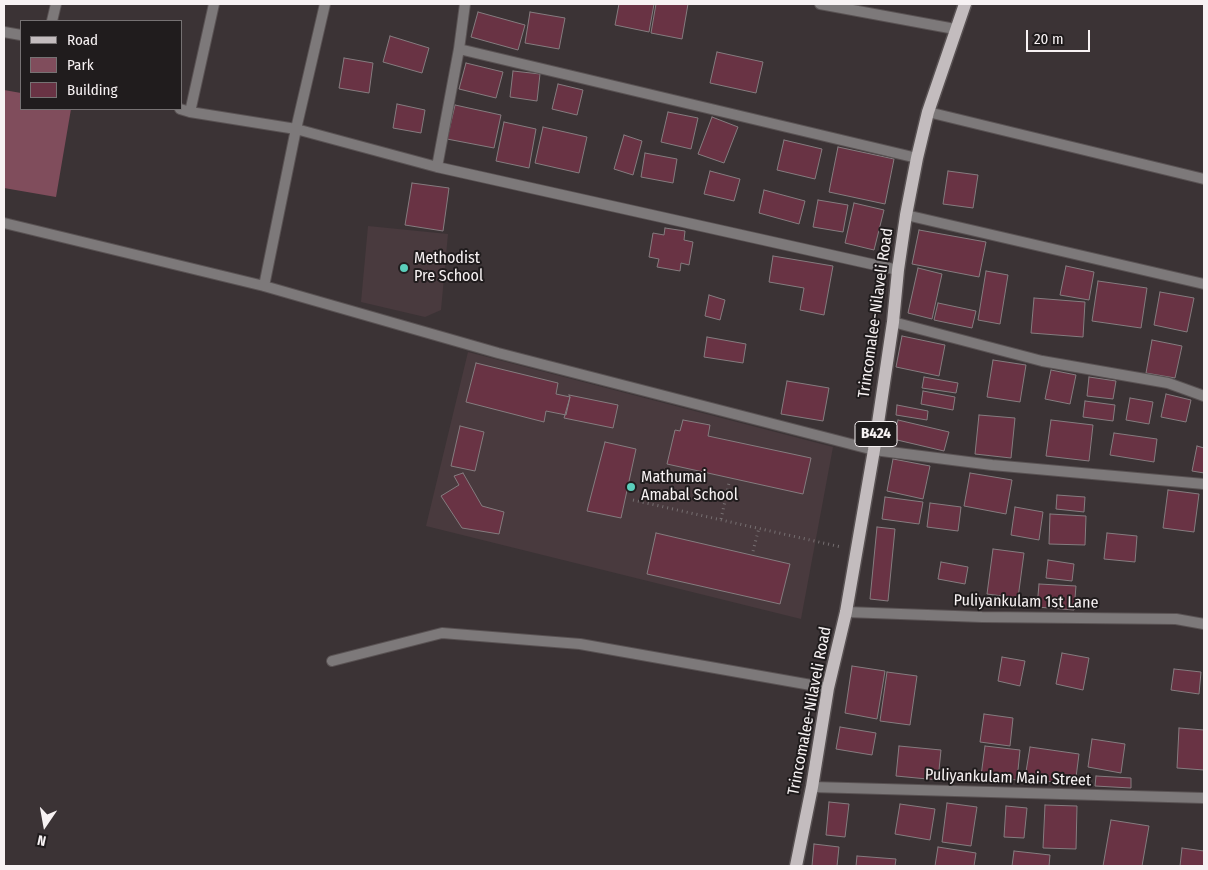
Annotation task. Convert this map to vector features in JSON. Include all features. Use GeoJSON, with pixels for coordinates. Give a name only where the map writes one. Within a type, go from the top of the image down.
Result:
{"type":"FeatureCollection","features":[{"type":"Feature","properties":{"kind":"main road","name":"Trincomalee-Nilaveli Road"},"geometry":{"type":"LineString","coordinates":[[796,866],[812,788],[828,688],[846,612],[874,450],[893,322],[906,215],[917,158],[928,112],[965,4]]}},
{"type":"Feature","properties":{"kind":"street"},"geometry":{"type":"LineString","coordinates":[[52,20],[56,4]]}},
{"type":"Feature","properties":{"kind":"street"},"geometry":{"type":"LineString","coordinates":[[214,4],[185,110],[296,129],[437,167],[898,270]]}},
{"type":"Feature","properties":{"kind":"street"},"geometry":{"type":"LineString","coordinates":[[264,286],[296,129],[325,4]]}},
{"type":"Feature","properties":{"kind":"street"},"geometry":{"type":"LineString","coordinates":[[437,167],[459,49],[465,4]]}},
{"type":"Feature","properties":{"kind":"street"},"geometry":{"type":"LineString","coordinates":[[820,4],[955,29]]}},
{"type":"Feature","properties":{"kind":"street"},"geometry":{"type":"LineString","coordinates":[[4,32],[20,35]]}},
{"type":"Feature","properties":{"kind":"street"},"geometry":{"type":"LineString","coordinates":[[459,49],[917,158]]}},
{"type":"Feature","properties":{"kind":"street"},"geometry":{"type":"LineString","coordinates":[[928,112],[1204,179]]}},
{"type":"Feature","properties":{"kind":"street"},"geometry":{"type":"LineString","coordinates":[[906,215],[1204,284]]}},
{"type":"Feature","properties":{"kind":"street"},"geometry":{"type":"LineString","coordinates":[[4,223],[264,286],[498,353],[874,450],[992,465],[1204,484]]}},
{"type":"Feature","properties":{"kind":"street"},"geometry":{"type":"LineString","coordinates":[[893,322],[1042,361],[1168,382],[1204,396]]}},
{"type":"Feature","properties":{"kind":"street","name":"Puliyankulam 1st Lane"},"geometry":{"type":"LineString","coordinates":[[846,612],[982,618],[1176,619],[1204,624]]}},
{"type":"Feature","properties":{"kind":"street"},"geometry":{"type":"LineString","coordinates":[[332,661],[442,634],[580,644],[828,688]]}},
{"type":"Feature","properties":{"kind":"street","name":"Puliyankulam Main Street"},"geometry":{"type":"LineString","coordinates":[[812,788],[1204,798]]}},
{"type":"Feature","properties":{"kind":"path"},"geometry":{"type":"LineString","coordinates":[[721,519],[729,483]]}},
{"type":"Feature","properties":{"kind":"path"},"geometry":{"type":"LineString","coordinates":[[633,500],[856,550]]}},
{"type":"Feature","properties":{"kind":"path"},"geometry":{"type":"LineString","coordinates":[[753,552],[759,528]]}},
{"type":"Feature","properties":{"kind":"shaded area","name":"Methodist Pre School"},"geometry":{"type":"Polygon","coordinates":[[[368,226],[448,234],[441,310],[425,317],[361,302],[368,226]]]}},
{"type":"Feature","properties":{"kind":"shaded area","name":"Mathumai Amabal School"},"geometry":{"type":"Polygon","coordinates":[[[468,352],[833,447],[801,619],[426,526],[468,352]]]}},
{"type":"Feature","properties":{"kind":"green space"},"geometry":{"type":"Polygon","coordinates":[[[4,90],[20,93],[20,110],[71,110],[56,197],[4,188],[4,90]]]}},
{"type":"Feature","properties":{"kind":"building"},"geometry":{"type":"Polygon","coordinates":[[[619,4],[654,4],[649,32],[615,25],[619,4]]]}},
{"type":"Feature","properties":{"kind":"building"},"geometry":{"type":"Polygon","coordinates":[[[656,4],[688,4],[682,39],[651,33],[656,4]]]}},
{"type":"Feature","properties":{"kind":"building"},"geometry":{"type":"Polygon","coordinates":[[[478,12],[525,25],[518,50],[471,37],[478,12]]]}},
{"type":"Feature","properties":{"kind":"building"},"geometry":{"type":"Polygon","coordinates":[[[530,12],[565,18],[559,49],[525,43],[530,12]]]}},
{"type":"Feature","properties":{"kind":"building"},"geometry":{"type":"Polygon","coordinates":[[[390,36],[429,48],[422,73],[383,62],[390,36]]]}},
{"type":"Feature","properties":{"kind":"building"},"geometry":{"type":"Polygon","coordinates":[[[717,52],[763,62],[756,93],[710,83],[717,52]]]}},
{"type":"Feature","properties":{"kind":"building"},"geometry":{"type":"Polygon","coordinates":[[[344,58],[373,63],[369,93],[339,88],[344,58]]]}},
{"type":"Feature","properties":{"kind":"building"},"geometry":{"type":"Polygon","coordinates":[[[466,63],[503,72],[496,98],[459,89],[466,63]]]}},
{"type":"Feature","properties":{"kind":"building"},"geometry":{"type":"Polygon","coordinates":[[[513,71],[540,74],[537,101],[510,97],[513,71]]]}},
{"type":"Feature","properties":{"kind":"building"},"geometry":{"type":"Polygon","coordinates":[[[558,84],[583,90],[577,115],[552,109],[558,84]]]}},
{"type":"Feature","properties":{"kind":"building"},"geometry":{"type":"Polygon","coordinates":[[[397,104],[425,110],[421,133],[393,128],[397,104]]]}},
{"type":"Feature","properties":{"kind":"building"},"geometry":{"type":"Polygon","coordinates":[[[455,105],[501,115],[494,148],[447,139],[455,105]]]}},
{"type":"Feature","properties":{"kind":"building"},"geometry":{"type":"Polygon","coordinates":[[[668,112],[698,118],[691,149],[661,142],[668,112]]]}},
{"type":"Feature","properties":{"kind":"building"},"geometry":{"type":"Polygon","coordinates":[[[712,117],[738,127],[724,163],[698,154],[712,117]]]}},
{"type":"Feature","properties":{"kind":"building"},"geometry":{"type":"Polygon","coordinates":[[[504,122],[536,129],[529,168],[496,161],[504,122]]]}},
{"type":"Feature","properties":{"kind":"building"},"geometry":{"type":"Polygon","coordinates":[[[543,127],[587,137],[579,173],[535,163],[543,127]]]}},
{"type":"Feature","properties":{"kind":"building"},"geometry":{"type":"Polygon","coordinates":[[[624,135],[642,141],[633,175],[614,169],[624,135]]]}},
{"type":"Feature","properties":{"kind":"building"},"geometry":{"type":"Polygon","coordinates":[[[784,140],[822,149],[815,179],[777,170],[784,140]]]}},
{"type":"Feature","properties":{"kind":"building"},"geometry":{"type":"Polygon","coordinates":[[[838,147],[894,159],[885,204],[829,192],[838,147]]]}},
{"type":"Feature","properties":{"kind":"building"},"geometry":{"type":"Polygon","coordinates":[[[645,153],[677,159],[673,183],[641,177],[645,153]]]}},
{"type":"Feature","properties":{"kind":"building"},"geometry":{"type":"Polygon","coordinates":[[[710,171],[740,179],[734,201],[704,194],[710,171]]]}},
{"type":"Feature","properties":{"kind":"building"},"geometry":{"type":"Polygon","coordinates":[[[948,171],[978,175],[973,208],[943,204],[948,171]]]}},
{"type":"Feature","properties":{"kind":"building"},"geometry":{"type":"Polygon","coordinates":[[[412,183],[449,188],[443,231],[405,225],[412,183]]]}},
{"type":"Feature","properties":{"kind":"building"},"geometry":{"type":"Polygon","coordinates":[[[764,190],[805,201],[799,224],[759,213],[764,190]]]}},
{"type":"Feature","properties":{"kind":"building"},"geometry":{"type":"Polygon","coordinates":[[[818,200],[848,205],[843,232],[813,227],[818,200]]]}},
{"type":"Feature","properties":{"kind":"building"},"geometry":{"type":"Polygon","coordinates":[[[854,203],[884,210],[874,250],[845,243],[854,203]]]}},
{"type":"Feature","properties":{"kind":"building"},"geometry":{"type":"Polygon","coordinates":[[[665,228],[685,231],[684,240],[693,242],[689,265],[681,263],[680,271],[657,267],[659,259],[649,257],[653,233],[664,235],[665,228]]]}},
{"type":"Feature","properties":{"kind":"building"},"geometry":{"type":"Polygon","coordinates":[[[919,230],[986,242],[979,277],[912,264],[919,230]]]}},
{"type":"Feature","properties":{"kind":"building"},"geometry":{"type":"Polygon","coordinates":[[[773,256],[833,266],[824,315],[800,310],[804,288],[769,282],[773,256]]]}},
{"type":"Feature","properties":{"kind":"building"},"geometry":{"type":"Polygon","coordinates":[[[1066,266],[1094,272],[1089,300],[1060,295],[1066,266]]]}},
{"type":"Feature","properties":{"kind":"building"},"geometry":{"type":"Polygon","coordinates":[[[918,268],[942,274],[932,319],[908,313],[918,268]]]}},
{"type":"Feature","properties":{"kind":"building"},"geometry":{"type":"Polygon","coordinates":[[[986,271],[1008,275],[1000,324],[978,320],[986,271]]]}},
{"type":"Feature","properties":{"kind":"building"},"geometry":{"type":"Polygon","coordinates":[[[1098,281],[1147,288],[1141,328],[1092,321],[1098,281]]]}},
{"type":"Feature","properties":{"kind":"building"},"geometry":{"type":"Polygon","coordinates":[[[1160,292],[1194,298],[1187,332],[1154,325],[1160,292]]]}},
{"type":"Feature","properties":{"kind":"building"},"geometry":{"type":"Polygon","coordinates":[[[709,295],[725,300],[720,320],[705,316],[709,295]]]}},
{"type":"Feature","properties":{"kind":"building"},"geometry":{"type":"Polygon","coordinates":[[[1034,298],[1085,302],[1083,337],[1031,333],[1034,298]]]}},
{"type":"Feature","properties":{"kind":"building"},"geometry":{"type":"Polygon","coordinates":[[[938,303],[976,311],[972,328],[934,320],[938,303]]]}},
{"type":"Feature","properties":{"kind":"building"},"geometry":{"type":"Polygon","coordinates":[[[902,336],[945,345],[939,376],[896,367],[902,336]]]}},
{"type":"Feature","properties":{"kind":"building"},"geometry":{"type":"Polygon","coordinates":[[[707,337],[746,344],[743,363],[704,357],[707,337]]]}},
{"type":"Feature","properties":{"kind":"building"},"geometry":{"type":"Polygon","coordinates":[[[1152,340],[1182,346],[1175,378],[1146,373],[1152,340]]]}},
{"type":"Feature","properties":{"kind":"building"},"geometry":{"type":"Polygon","coordinates":[[[993,360],[1026,365],[1020,402],[987,397],[993,360]]]}},
{"type":"Feature","properties":{"kind":"building"},"geometry":{"type":"Polygon","coordinates":[[[476,363],[558,383],[556,394],[570,397],[566,415],[546,411],[544,422],[466,402],[476,363]]]}},
{"type":"Feature","properties":{"kind":"building"},"geometry":{"type":"Polygon","coordinates":[[[1051,370],[1076,375],[1070,404],[1045,399],[1051,370]]]}},
{"type":"Feature","properties":{"kind":"building"},"geometry":{"type":"Polygon","coordinates":[[[924,377],[958,383],[956,393],[922,388],[924,377]]]}},
{"type":"Feature","properties":{"kind":"building"},"geometry":{"type":"Polygon","coordinates":[[[1089,377],[1116,381],[1113,399],[1087,396],[1089,377]]]}},
{"type":"Feature","properties":{"kind":"building"},"geometry":{"type":"Polygon","coordinates":[[[787,381],[829,388],[823,421],[781,414],[787,381]]]}},
{"type":"Feature","properties":{"kind":"building"},"geometry":{"type":"Polygon","coordinates":[[[923,391],[955,397],[953,410],[921,404],[923,391]]]}},
{"type":"Feature","properties":{"kind":"building"},"geometry":{"type":"Polygon","coordinates":[[[1166,394],[1191,400],[1186,422],[1161,417],[1166,394]]]}},
{"type":"Feature","properties":{"kind":"building"},"geometry":{"type":"Polygon","coordinates":[[[569,395],[618,405],[613,428],[564,418],[569,395]]]}},
{"type":"Feature","properties":{"kind":"building"},"geometry":{"type":"Polygon","coordinates":[[[1130,398],[1153,402],[1149,424],[1126,420],[1130,398]]]}},
{"type":"Feature","properties":{"kind":"building"},"geometry":{"type":"Polygon","coordinates":[[[1085,401],[1115,405],[1113,421],[1083,417],[1085,401]]]}},
{"type":"Feature","properties":{"kind":"building"},"geometry":{"type":"Polygon","coordinates":[[[897,405],[928,411],[927,420],[896,415],[897,405]]]}},
{"type":"Feature","properties":{"kind":"building"},"geometry":{"type":"Polygon","coordinates":[[[979,415],[1015,418],[1011,458],[975,454],[979,415]]]}},
{"type":"Feature","properties":{"kind":"building"},"geometry":{"type":"Polygon","coordinates":[[[683,420],[710,425],[708,436],[811,458],[803,494],[667,464],[675,430],[680,431],[683,420]]]}},
{"type":"Feature","properties":{"kind":"building"},"geometry":{"type":"Polygon","coordinates":[[[898,420],[949,432],[944,451],[893,439],[898,420]]]}},
{"type":"Feature","properties":{"kind":"building"},"geometry":{"type":"Polygon","coordinates":[[[1051,420],[1093,425],[1089,461],[1046,456],[1051,420]]]}},
{"type":"Feature","properties":{"kind":"building"},"geometry":{"type":"Polygon","coordinates":[[[460,426],[484,432],[475,471],[451,466],[460,426]]]}},
{"type":"Feature","properties":{"kind":"building"},"geometry":{"type":"Polygon","coordinates":[[[1114,433],[1157,439],[1154,462],[1110,455],[1114,433]]]}},
{"type":"Feature","properties":{"kind":"building"},"geometry":{"type":"Polygon","coordinates":[[[605,442],[636,449],[621,518],[587,511],[605,442]]]}},
{"type":"Feature","properties":{"kind":"building"},"geometry":{"type":"Polygon","coordinates":[[[1197,446],[1204,448],[1204,473],[1192,471],[1197,446]]]}},
{"type":"Feature","properties":{"kind":"building"},"geometry":{"type":"Polygon","coordinates":[[[893,459],[930,466],[923,499],[887,491],[893,459]]]}},
{"type":"Feature","properties":{"kind":"building"},"geometry":{"type":"Polygon","coordinates":[[[463,473],[482,506],[504,512],[499,534],[462,528],[441,496],[459,485],[454,476],[463,473]]]}},
{"type":"Feature","properties":{"kind":"building"},"geometry":{"type":"Polygon","coordinates":[[[970,473],[1012,480],[1006,514],[964,506],[970,473]]]}},
{"type":"Feature","properties":{"kind":"building"},"geometry":{"type":"Polygon","coordinates":[[[1168,490],[1199,494],[1194,532],[1163,528],[1168,490]]]}},
{"type":"Feature","properties":{"kind":"building"},"geometry":{"type":"Polygon","coordinates":[[[1057,495],[1085,497],[1084,512],[1056,509],[1057,495]]]}},
{"type":"Feature","properties":{"kind":"building"},"geometry":{"type":"Polygon","coordinates":[[[885,497],[923,502],[919,524],[882,519],[885,497]]]}},
{"type":"Feature","properties":{"kind":"building"},"geometry":{"type":"Polygon","coordinates":[[[930,503],[961,507],[958,531],[927,527],[930,503]]]}},
{"type":"Feature","properties":{"kind":"building"},"geometry":{"type":"Polygon","coordinates":[[[1015,507],[1043,512],[1039,540],[1011,535],[1015,507]]]}},
{"type":"Feature","properties":{"kind":"building"},"geometry":{"type":"Polygon","coordinates":[[[1050,514],[1086,516],[1085,545],[1049,544],[1050,514]]]}},
{"type":"Feature","properties":{"kind":"building"},"geometry":{"type":"Polygon","coordinates":[[[877,527],[895,529],[888,601],[870,599],[877,527]]]}},
{"type":"Feature","properties":{"kind":"building"},"geometry":{"type":"Polygon","coordinates":[[[656,533],[790,564],[780,604],[647,574],[656,533]]]}},
{"type":"Feature","properties":{"kind":"building"},"geometry":{"type":"Polygon","coordinates":[[[1107,533],[1137,536],[1135,562],[1104,559],[1107,533]]]}},
{"type":"Feature","properties":{"kind":"building"},"geometry":{"type":"Polygon","coordinates":[[[993,549],[1024,553],[1018,598],[987,594],[993,549]]]}},
{"type":"Feature","properties":{"kind":"building"},"geometry":{"type":"Polygon","coordinates":[[[1048,560],[1074,564],[1072,581],[1046,578],[1048,560]]]}},
{"type":"Feature","properties":{"kind":"building"},"geometry":{"type":"Polygon","coordinates":[[[941,562],[968,567],[965,584],[938,579],[941,562]]]}},
{"type":"Feature","properties":{"kind":"building"},"geometry":{"type":"Polygon","coordinates":[[[1039,584],[1076,586],[1074,610],[1037,607],[1039,584]]]}},
{"type":"Feature","properties":{"kind":"building"},"geometry":{"type":"Polygon","coordinates":[[[1062,653],[1089,658],[1083,690],[1056,684],[1062,653]]]}},
{"type":"Feature","properties":{"kind":"building"},"geometry":{"type":"Polygon","coordinates":[[[1002,657],[1025,661],[1020,686],[998,681],[1002,657]]]}},
{"type":"Feature","properties":{"kind":"building"},"geometry":{"type":"Polygon","coordinates":[[[852,666],[885,671],[877,719],[845,713],[852,666]]]}},
{"type":"Feature","properties":{"kind":"building"},"geometry":{"type":"Polygon","coordinates":[[[1174,669],[1201,672],[1199,694],[1171,690],[1174,669]]]}},
{"type":"Feature","properties":{"kind":"building"},"geometry":{"type":"Polygon","coordinates":[[[887,672],[917,676],[910,725],[880,721],[887,672]]]}},
{"type":"Feature","properties":{"kind":"building"},"geometry":{"type":"Polygon","coordinates":[[[984,714],[1013,718],[1010,746],[980,742],[984,714]]]}},
{"type":"Feature","properties":{"kind":"building"},"geometry":{"type":"Polygon","coordinates":[[[840,727],[876,733],[872,755],[836,749],[840,727]]]}},
{"type":"Feature","properties":{"kind":"building"},"geometry":{"type":"Polygon","coordinates":[[[1179,728],[1204,730],[1204,770],[1177,768],[1179,728]]]}},
{"type":"Feature","properties":{"kind":"building"},"geometry":{"type":"Polygon","coordinates":[[[1092,739],[1125,744],[1121,773],[1088,767],[1092,739]]]}},
{"type":"Feature","properties":{"kind":"building"},"geometry":{"type":"Polygon","coordinates":[[[899,746],[941,750],[938,780],[896,776],[899,746]]]}},
{"type":"Feature","properties":{"kind":"building"},"geometry":{"type":"Polygon","coordinates":[[[985,746],[1020,750],[1017,780],[981,776],[985,746]]]}},
{"type":"Feature","properties":{"kind":"building"},"geometry":{"type":"Polygon","coordinates":[[[1030,747],[1079,754],[1075,785],[1025,778],[1030,747]]]}},
{"type":"Feature","properties":{"kind":"building"},"geometry":{"type":"Polygon","coordinates":[[[1096,776],[1131,778],[1131,788],[1095,786],[1096,776]]]}},
{"type":"Feature","properties":{"kind":"building"},"geometry":{"type":"Polygon","coordinates":[[[829,802],[849,804],[845,837],[826,835],[829,802]]]}},
{"type":"Feature","properties":{"kind":"building"},"geometry":{"type":"Polygon","coordinates":[[[947,803],[977,807],[971,846],[942,842],[947,803]]]}},
{"type":"Feature","properties":{"kind":"building"},"geometry":{"type":"Polygon","coordinates":[[[900,804],[935,809],[930,840],[895,834],[900,804]]]}},
{"type":"Feature","properties":{"kind":"building"},"geometry":{"type":"Polygon","coordinates":[[[1045,805],[1077,806],[1076,849],[1043,848],[1045,805]]]}},
{"type":"Feature","properties":{"kind":"building"},"geometry":{"type":"Polygon","coordinates":[[[1006,806],[1027,808],[1024,838],[1004,837],[1006,806]]]}},
{"type":"Feature","properties":{"kind":"building"},"geometry":{"type":"Polygon","coordinates":[[[1111,820],[1149,826],[1142,866],[1103,866],[1111,820]]]}},
{"type":"Feature","properties":{"kind":"building"},"geometry":{"type":"Polygon","coordinates":[[[814,844],[839,847],[837,866],[812,866],[814,844]]]}},
{"type":"Feature","properties":{"kind":"building"},"geometry":{"type":"Polygon","coordinates":[[[938,847],[976,853],[974,866],[935,866],[938,847]]]}},
{"type":"Feature","properties":{"kind":"building"},"geometry":{"type":"Polygon","coordinates":[[[1182,848],[1204,851],[1204,866],[1180,866],[1182,848]]]}},
{"type":"Feature","properties":{"kind":"building"},"geometry":{"type":"Polygon","coordinates":[[[1014,851],[1050,855],[1049,866],[1012,866],[1014,851]]]}},
{"type":"Feature","properties":{"kind":"building"},"geometry":{"type":"Polygon","coordinates":[[[857,856],[896,859],[895,866],[856,866],[857,856]]]}},
{"type":"Feature","properties":{"kind":"place","name":"Methodist Pre School"},"geometry":{"type":"Point","coordinates":[404,268]}},
{"type":"Feature","properties":{"kind":"place","name":"Mathumai Amabal School"},"geometry":{"type":"Point","coordinates":[631,487]}}]}
